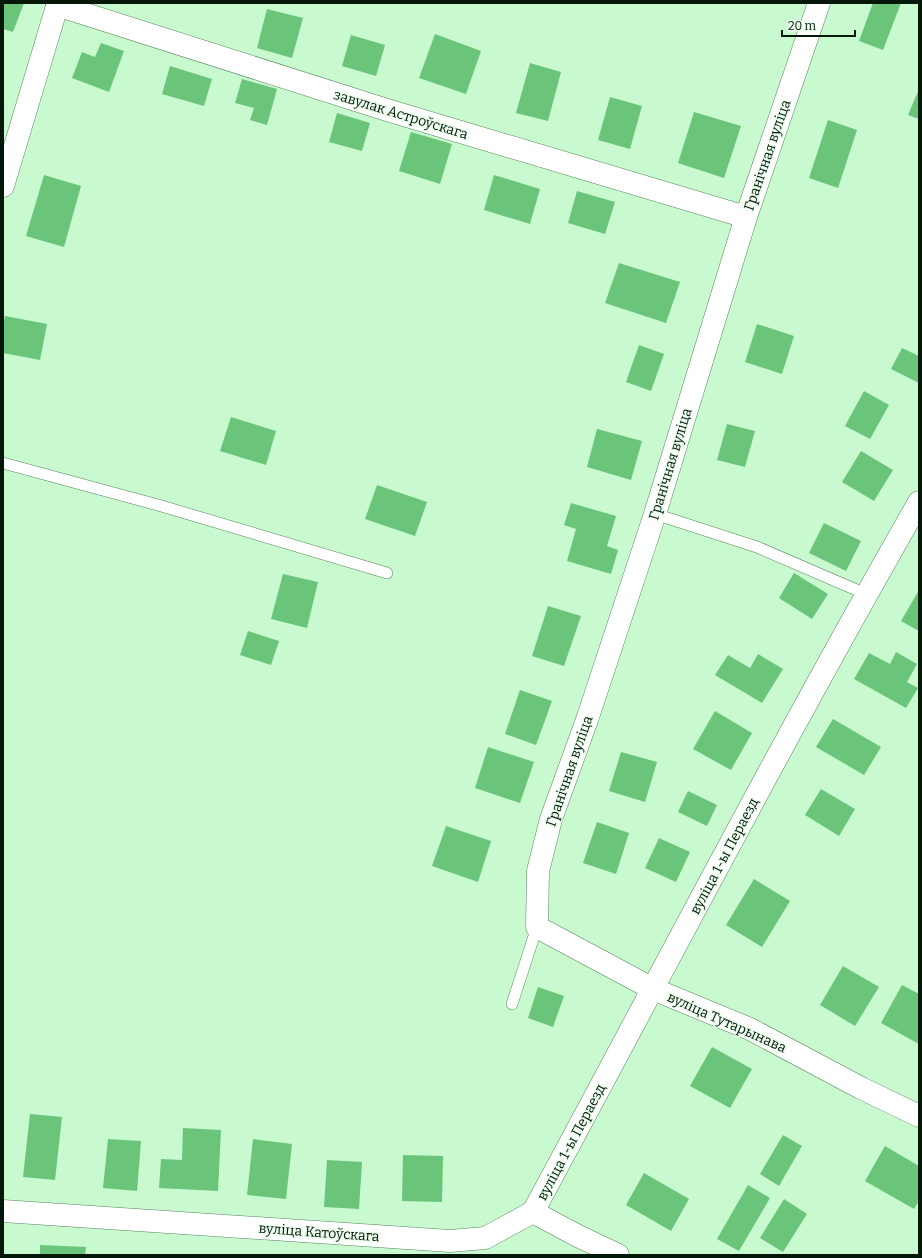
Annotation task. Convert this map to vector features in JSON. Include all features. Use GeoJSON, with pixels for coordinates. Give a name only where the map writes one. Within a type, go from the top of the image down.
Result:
{"type":"FeatureCollection","features":[{"type":"Feature","properties":{"kind":"street","name":"Гранічная вуліца"},"geometry":{"type":"LineString","coordinates":[[537,927],[538,870],[551,819],[588,717],[655,514],[746,217],[819,3]]}},
{"type":"Feature","properties":{"kind":"street","name":"завулак Астроўскага"},"geometry":{"type":"LineString","coordinates":[[58,4],[387,110],[746,217]]}},
{"type":"Feature","properties":{"kind":"street"},"geometry":{"type":"LineString","coordinates":[[3,186],[58,4]]}},
{"type":"Feature","properties":{"kind":"street","name":"вуліца 1-ы Пераезд"},"geometry":{"type":"LineString","coordinates":[[533,1212],[654,989],[759,790],[866,594],[919,502]]}},
{"type":"Feature","properties":{"kind":"street","name":"вуліца Тутарынава"},"geometry":{"type":"LineString","coordinates":[[537,927],[654,989],[750,1029],[860,1088],[919,1116]]}},
{"type":"Feature","properties":{"kind":"street","name":"вуліца Катоўскага"},"geometry":{"type":"LineString","coordinates":[[3,1211],[450,1241],[485,1238],[533,1212]]}},
{"type":"Feature","properties":{"kind":"street"},"geometry":{"type":"LineString","coordinates":[[533,1212],[618,1255]]}},
{"type":"Feature","properties":{"kind":"lane"},"geometry":{"type":"LineString","coordinates":[[3,463],[158,505],[387,574]]}},
{"type":"Feature","properties":{"kind":"lane"},"geometry":{"type":"LineString","coordinates":[[655,514],[757,547],[866,594]]}},
{"type":"Feature","properties":{"kind":"lane"},"geometry":{"type":"LineString","coordinates":[[512,1004],[537,927]]}},
{"type":"Feature","properties":{"kind":"building"},"geometry":{"type":"Polygon","coordinates":[[[3,3],[24,3],[13,32],[3,29],[3,3]]]}},
{"type":"Feature","properties":{"kind":"building"},"geometry":{"type":"Polygon","coordinates":[[[873,3],[901,3],[883,50],[859,41],[873,3]]]}},
{"type":"Feature","properties":{"kind":"building"},"geometry":{"type":"Polygon","coordinates":[[[267,9],[303,18],[292,58],[257,48],[267,9]]]}},
{"type":"Feature","properties":{"kind":"building"},"geometry":{"type":"Polygon","coordinates":[[[435,34],[481,51],[466,94],[419,78],[435,34]]]}},
{"type":"Feature","properties":{"kind":"building"},"geometry":{"type":"Polygon","coordinates":[[[351,35],[385,45],[376,76],[342,66],[351,35]]]}},
{"type":"Feature","properties":{"kind":"building"},"geometry":{"type":"Polygon","coordinates":[[[101,43],[124,51],[109,92],[72,78],[82,52],[95,57],[101,43]]]}},
{"type":"Feature","properties":{"kind":"building"},"geometry":{"type":"Polygon","coordinates":[[[530,63],[561,72],[548,121],[516,113],[530,63]]]}},
{"type":"Feature","properties":{"kind":"building"},"geometry":{"type":"Polygon","coordinates":[[[170,66],[212,79],[204,106],[162,94],[170,66]]]}},
{"type":"Feature","properties":{"kind":"building"},"geometry":{"type":"Polygon","coordinates":[[[242,79],[277,89],[267,125],[250,120],[254,108],[235,103],[242,79]]]}},
{"type":"Feature","properties":{"kind":"building"},"geometry":{"type":"Polygon","coordinates":[[[919,89],[919,119],[908,115],[919,89]]]}},
{"type":"Feature","properties":{"kind":"building"},"geometry":{"type":"Polygon","coordinates":[[[610,97],[642,106],[630,149],[598,140],[610,97]]]}},
{"type":"Feature","properties":{"kind":"building"},"geometry":{"type":"Polygon","coordinates":[[[694,112],[741,126],[724,178],[678,163],[694,112]]]}},
{"type":"Feature","properties":{"kind":"building"},"geometry":{"type":"Polygon","coordinates":[[[337,113],[370,123],[362,151],[329,142],[337,113]]]}},
{"type":"Feature","properties":{"kind":"building"},"geometry":{"type":"Polygon","coordinates":[[[828,120],[857,130],[838,188],[809,178],[828,120]]]}},
{"type":"Feature","properties":{"kind":"building"},"geometry":{"type":"Polygon","coordinates":[[[411,132],[452,144],[440,184],[399,171],[411,132]]]}},
{"type":"Feature","properties":{"kind":"building"},"geometry":{"type":"Polygon","coordinates":[[[44,175],[81,186],[64,247],[26,236],[44,175]]]}},
{"type":"Feature","properties":{"kind":"building"},"geometry":{"type":"Polygon","coordinates":[[[494,175],[540,189],[530,224],[484,210],[494,175]]]}},
{"type":"Feature","properties":{"kind":"building"},"geometry":{"type":"Polygon","coordinates":[[[577,191],[615,202],[605,234],[568,223],[577,191]]]}},
{"type":"Feature","properties":{"kind":"building"},"geometry":{"type":"Polygon","coordinates":[[[619,263],[680,282],[666,323],[605,303],[619,263]]]}},
{"type":"Feature","properties":{"kind":"building"},"geometry":{"type":"Polygon","coordinates":[[[5,316],[47,324],[40,360],[3,353],[3,326],[5,316]]]}},
{"type":"Feature","properties":{"kind":"building"},"geometry":{"type":"Polygon","coordinates":[[[757,324],[794,336],[782,374],[745,362],[757,324]]]}},
{"type":"Feature","properties":{"kind":"building"},"geometry":{"type":"Polygon","coordinates":[[[639,345],[664,354],[651,391],[626,382],[639,345]]]}},
{"type":"Feature","properties":{"kind":"building"},"geometry":{"type":"Polygon","coordinates":[[[902,348],[919,356],[919,383],[891,369],[902,348]]]}},
{"type":"Feature","properties":{"kind":"building"},"geometry":{"type":"Polygon","coordinates":[[[864,391],[889,405],[870,439],[845,426],[864,391]]]}},
{"type":"Feature","properties":{"kind":"building"},"geometry":{"type":"Polygon","coordinates":[[[231,417],[276,431],[266,465],[220,451],[231,417]]]}},
{"type":"Feature","properties":{"kind":"building"},"geometry":{"type":"Polygon","coordinates":[[[727,424],[755,431],[745,467],[717,460],[727,424]]]}},
{"type":"Feature","properties":{"kind":"building"},"geometry":{"type":"Polygon","coordinates":[[[597,429],[642,441],[631,480],[587,467],[597,429]]]}},
{"type":"Feature","properties":{"kind":"building"},"geometry":{"type":"Polygon","coordinates":[[[861,451],[893,470],[874,501],[842,482],[861,451]]]}},
{"type":"Feature","properties":{"kind":"building"},"geometry":{"type":"Polygon","coordinates":[[[377,485],[427,502],[415,536],[365,519],[377,485]]]}},
{"type":"Feature","properties":{"kind":"building"},"geometry":{"type":"Polygon","coordinates":[[[571,503],[616,516],[607,546],[618,550],[611,574],[567,561],[576,529],[564,525],[571,503]]]}},
{"type":"Feature","properties":{"kind":"building"},"geometry":{"type":"Polygon","coordinates":[[[824,523],[861,541],[846,571],[809,553],[824,523]]]}},
{"type":"Feature","properties":{"kind":"building"},"geometry":{"type":"Polygon","coordinates":[[[794,573],[828,594],[812,619],[779,598],[794,573]]]}},
{"type":"Feature","properties":{"kind":"building"},"geometry":{"type":"Polygon","coordinates":[[[283,574],[318,582],[307,628],[271,619],[283,574]]]}},
{"type":"Feature","properties":{"kind":"building"},"geometry":{"type":"Polygon","coordinates":[[[919,590],[919,631],[901,621],[919,590]]]}},
{"type":"Feature","properties":{"kind":"building"},"geometry":{"type":"Polygon","coordinates":[[[548,606],[581,616],[564,666],[532,656],[548,606]]]}},
{"type":"Feature","properties":{"kind":"building"},"geometry":{"type":"Polygon","coordinates":[[[248,631],[279,641],[271,665],[240,655],[248,631]]]}},
{"type":"Feature","properties":{"kind":"building"},"geometry":{"type":"Polygon","coordinates":[[[896,652],[917,664],[907,682],[918,688],[906,708],[854,679],[869,653],[890,664],[896,652]]]}},
{"type":"Feature","properties":{"kind":"building"},"geometry":{"type":"Polygon","coordinates":[[[758,654],[783,669],[762,703],[715,675],[728,655],[750,668],[758,654]]]}},
{"type":"Feature","properties":{"kind":"building"},"geometry":{"type":"Polygon","coordinates":[[[520,690],[552,701],[536,745],[505,734],[520,690]]]}},
{"type":"Feature","properties":{"kind":"building"},"geometry":{"type":"Polygon","coordinates":[[[715,711],[752,733],[731,770],[693,749],[715,711]]]}},
{"type":"Feature","properties":{"kind":"building"},"geometry":{"type":"Polygon","coordinates":[[[833,719],[881,747],[864,775],[816,747],[833,719]]]}},
{"type":"Feature","properties":{"kind":"building"},"geometry":{"type":"Polygon","coordinates":[[[488,747],[534,762],[520,803],[475,788],[488,747]]]}},
{"type":"Feature","properties":{"kind":"building"},"geometry":{"type":"Polygon","coordinates":[[[621,752],[657,762],[645,802],[609,791],[621,752]]]}},
{"type":"Feature","properties":{"kind":"building"},"geometry":{"type":"Polygon","coordinates":[[[821,789],[855,809],[839,836],[805,815],[821,789]]]}},
{"type":"Feature","properties":{"kind":"building"},"geometry":{"type":"Polygon","coordinates":[[[688,791],[717,805],[707,826],[678,812],[688,791]]]}},
{"type":"Feature","properties":{"kind":"building"},"geometry":{"type":"Polygon","coordinates":[[[597,822],[629,833],[616,874],[583,863],[597,822]]]}},
{"type":"Feature","properties":{"kind":"building"},"geometry":{"type":"Polygon","coordinates":[[[446,826],[491,841],[478,882],[432,866],[446,826]]]}},
{"type":"Feature","properties":{"kind":"building"},"geometry":{"type":"Polygon","coordinates":[[[659,838],[690,852],[676,882],[645,868],[659,838]]]}},
{"type":"Feature","properties":{"kind":"building"},"geometry":{"type":"Polygon","coordinates":[[[754,879],[790,901],[762,947],[726,925],[754,879]]]}},
{"type":"Feature","properties":{"kind":"building"},"geometry":{"type":"Polygon","coordinates":[[[843,966],[879,987],[855,1026],[820,1005],[843,966]]]}},
{"type":"Feature","properties":{"kind":"building"},"geometry":{"type":"Polygon","coordinates":[[[902,985],[919,994],[919,1044],[881,1023],[902,985]]]}},
{"type":"Feature","properties":{"kind":"building"},"geometry":{"type":"Polygon","coordinates":[[[538,987],[564,996],[553,1027],[528,1018],[538,987]]]}},
{"type":"Feature","properties":{"kind":"building"},"geometry":{"type":"Polygon","coordinates":[[[712,1047],[752,1069],[730,1108],[690,1086],[712,1047]]]}},
{"type":"Feature","properties":{"kind":"building"},"geometry":{"type":"Polygon","coordinates":[[[30,1114],[62,1117],[55,1180],[23,1177],[30,1114]]]}},
{"type":"Feature","properties":{"kind":"building"},"geometry":{"type":"Polygon","coordinates":[[[183,1128],[221,1130],[218,1191],[159,1188],[161,1159],[182,1160],[183,1128]]]}},
{"type":"Feature","properties":{"kind":"building"},"geometry":{"type":"Polygon","coordinates":[[[783,1135],[802,1146],[779,1186],[760,1174],[783,1135]]]}},
{"type":"Feature","properties":{"kind":"building"},"geometry":{"type":"Polygon","coordinates":[[[108,1139],[141,1141],[137,1191],[103,1188],[108,1139]]]}},
{"type":"Feature","properties":{"kind":"building"},"geometry":{"type":"Polygon","coordinates":[[[253,1139],[292,1144],[286,1199],[247,1195],[253,1139]]]}},
{"type":"Feature","properties":{"kind":"building"},"geometry":{"type":"Polygon","coordinates":[[[885,1146],[919,1166],[919,1201],[914,1209],[865,1181],[885,1146]]]}},
{"type":"Feature","properties":{"kind":"building"},"geometry":{"type":"Polygon","coordinates":[[[403,1155],[443,1156],[442,1202],[402,1201],[403,1155]]]}},
{"type":"Feature","properties":{"kind":"building"},"geometry":{"type":"Polygon","coordinates":[[[327,1160],[362,1162],[359,1209],[324,1207],[327,1160]]]}},
{"type":"Feature","properties":{"kind":"building"},"geometry":{"type":"Polygon","coordinates":[[[644,1173],[689,1199],[671,1231],[626,1205],[644,1173]]]}},
{"type":"Feature","properties":{"kind":"building"},"geometry":{"type":"Polygon","coordinates":[[[748,1185],[770,1198],[739,1251],[717,1239],[748,1185]]]}},
{"type":"Feature","properties":{"kind":"building"},"geometry":{"type":"Polygon","coordinates":[[[784,1199],[807,1214],[783,1252],[760,1238],[784,1199]]]}},
{"type":"Feature","properties":{"kind":"building"},"geometry":{"type":"Polygon","coordinates":[[[40,1245],[86,1247],[85,1255],[40,1255],[40,1245]]]}}]}
